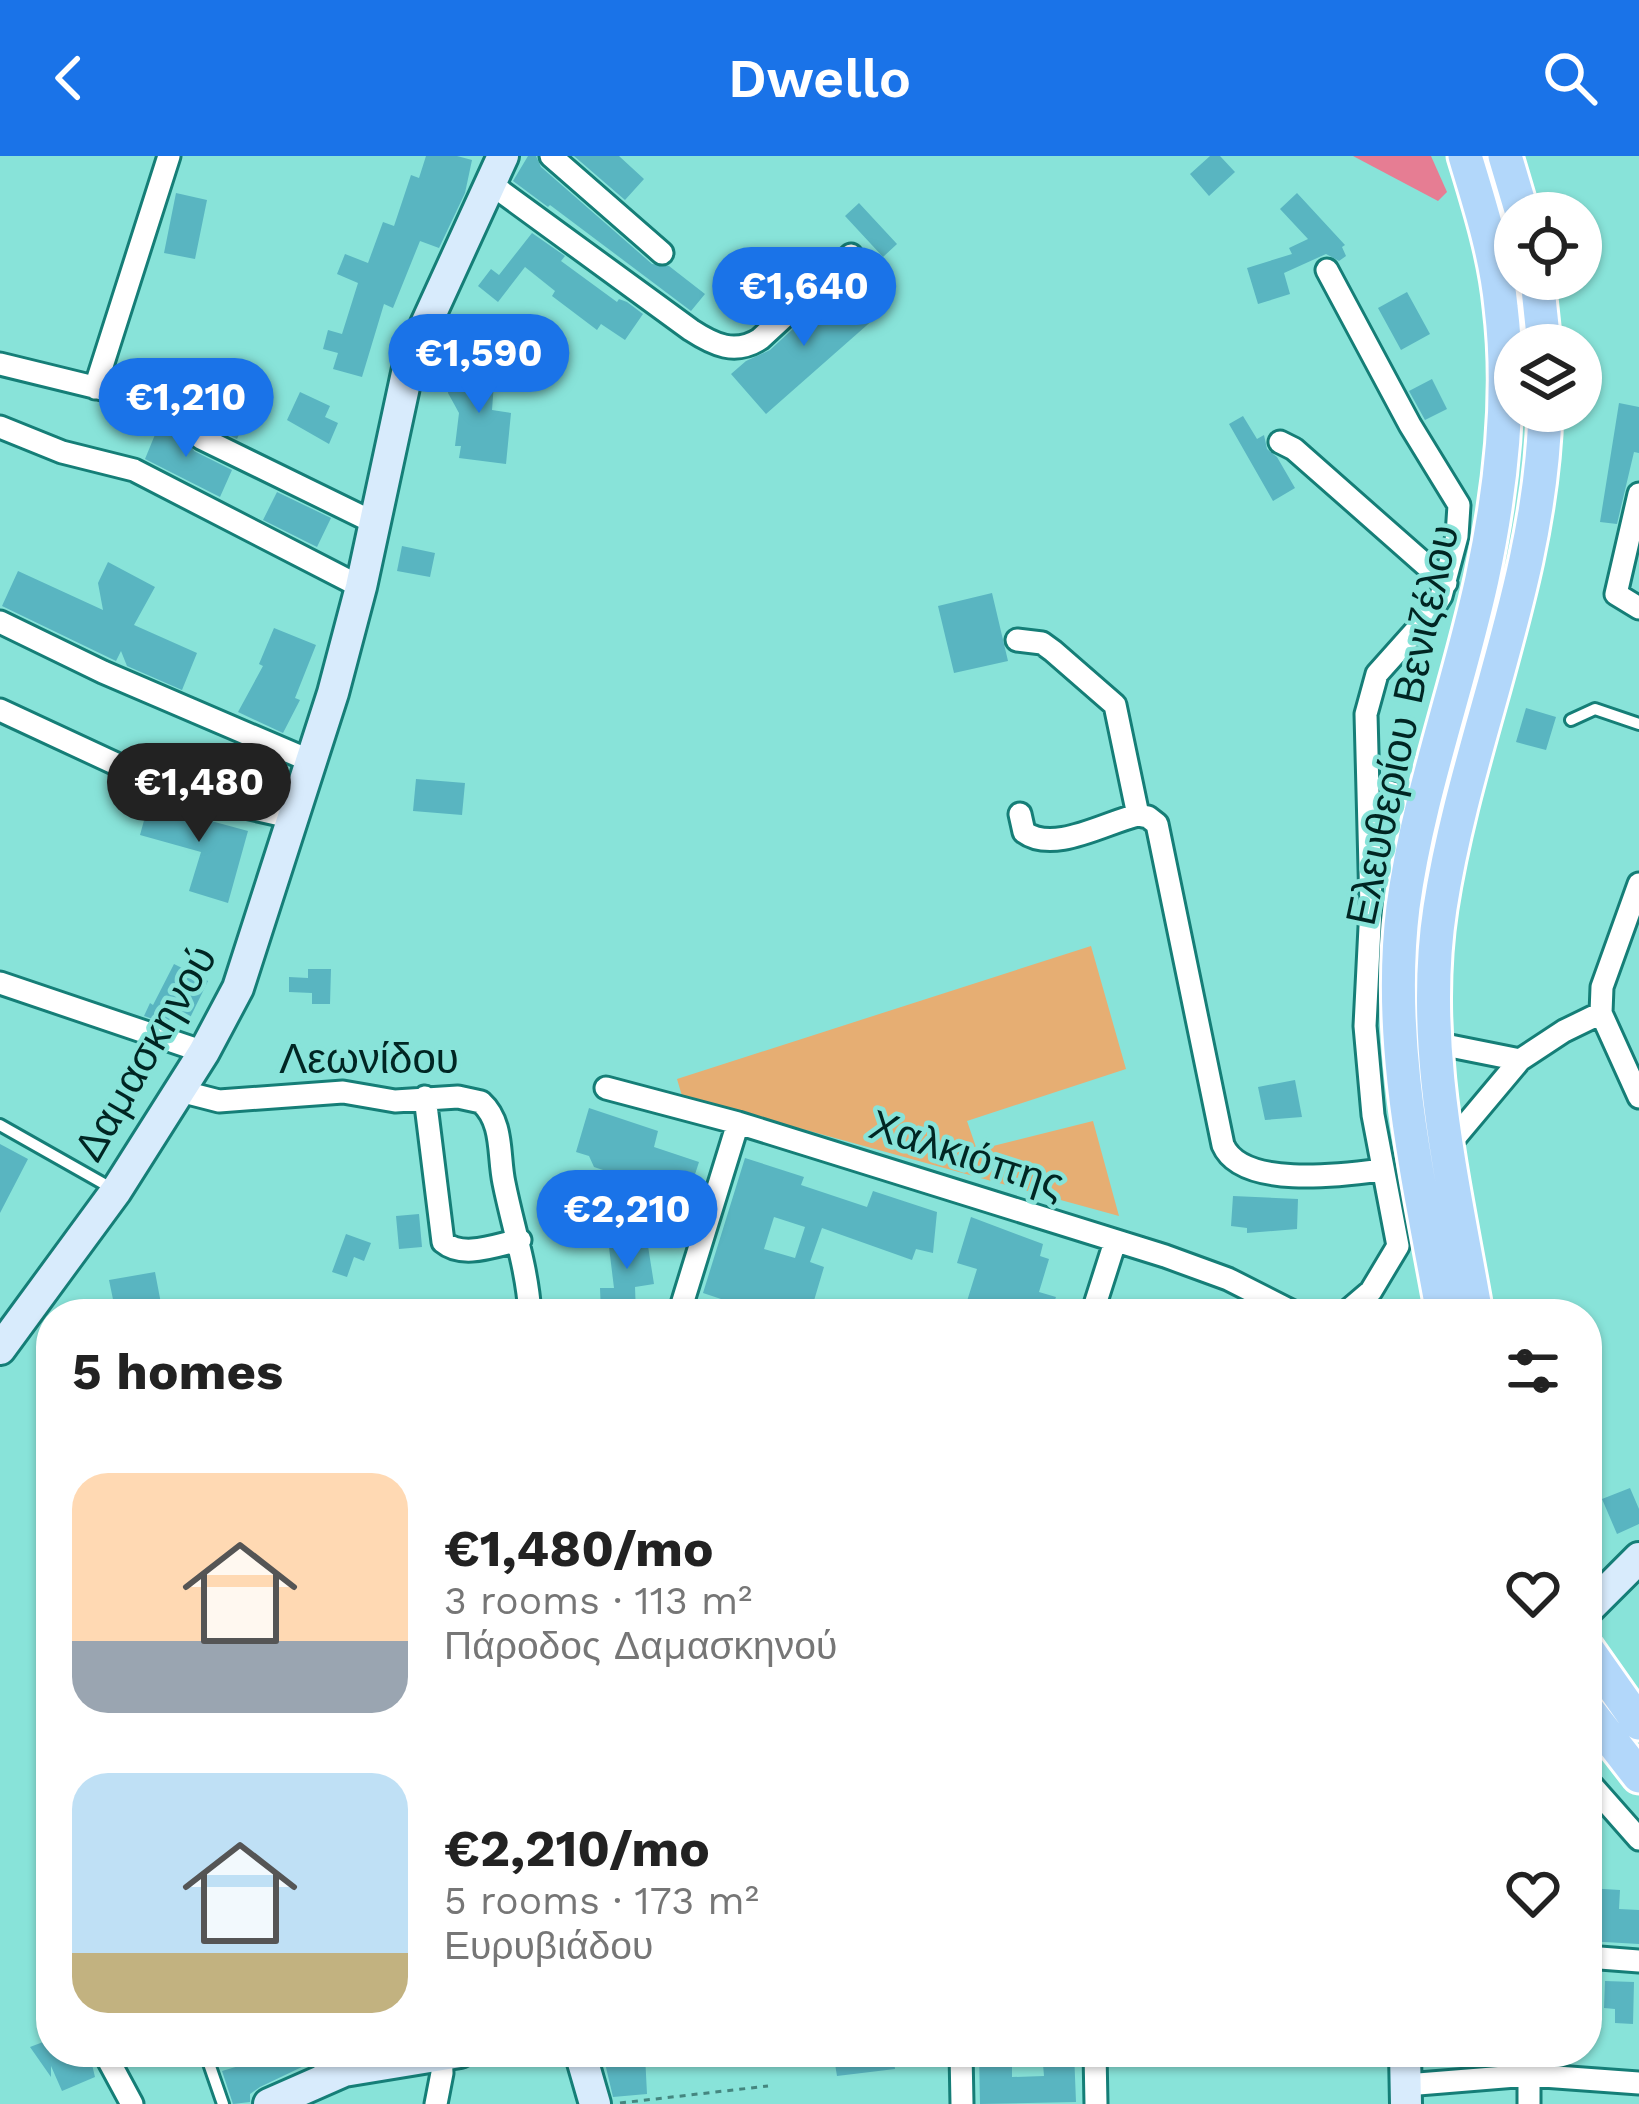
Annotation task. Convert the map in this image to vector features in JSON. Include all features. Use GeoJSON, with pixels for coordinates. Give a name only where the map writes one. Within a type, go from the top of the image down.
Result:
{"type":"FeatureCollection","features":[{"type":"Feature","properties":{"kind":"main road","name":"Ελευθερίου Βενιζέλου"},"geometry":{"type":"LineString","coordinates":[[1440,1299],[1404,1088],[1398,984],[1403,908],[1425,797],[1482,579],[1499,483],[1505,395],[1501,306],[1487,230],[1465,156]]}},
{"type":"Feature","properties":{"kind":"main road"},"geometry":{"type":"LineString","coordinates":[[1505,156],[1516,192]]}},
{"type":"Feature","properties":{"kind":"main road","name":"Δαμασκηνού"},"geometry":{"type":"LineString","coordinates":[[37,1299],[116,1191],[180,1091],[244,973],[313,762],[361,587],[410,359],[497,170]]}},
{"type":"Feature","properties":{"kind":"main road","name":"Ελευθερίου Βενιζέλου"},"geometry":{"type":"LineString","coordinates":[[1473,1299],[1447,1147],[1435,1042],[1436,942],[1463,794],[1530,548],[1544,432]]}},
{"type":"Feature","properties":{"kind":"main road","name":"Δαμασκηνού"},"geometry":{"type":"LineString","coordinates":[[0,1349],[36,1300]]}},
{"type":"Feature","properties":{"kind":"main road"},"geometry":{"type":"LineString","coordinates":[[1602,1595],[1639,1558]]}},
{"type":"Feature","properties":{"kind":"main road"},"geometry":{"type":"LineString","coordinates":[[1602,1670],[1639,1723]]}},
{"type":"Feature","properties":{"kind":"main road"},"geometry":{"type":"LineString","coordinates":[[1602,1728],[1639,1776]]}},
{"type":"Feature","properties":{"kind":"main road"},"geometry":{"type":"LineString","coordinates":[[268,2104],[319,2067]]}},
{"type":"Feature","properties":{"kind":"main road"},"geometry":{"type":"LineString","coordinates":[[584,2067],[595,2104]]}},
{"type":"Feature","properties":{"kind":"street"},"geometry":{"type":"LineString","coordinates":[[95,388],[169,156]]}},
{"type":"Feature","properties":{"kind":"street"},"geometry":{"type":"LineString","coordinates":[[551,156],[662,253]]}},
{"type":"Feature","properties":{"kind":"street"},"geometry":{"type":"LineString","coordinates":[[497,170],[692,330],[723,346],[742,348],[760,339],[850,255]]}},
{"type":"Feature","properties":{"kind":"street"},"geometry":{"type":"LineString","coordinates":[[1327,271],[1417,436],[1458,498],[1446,583],[1427,618],[1383,665],[1366,714],[1371,907],[1365,1026],[1382,1170],[1397,1246]]}},
{"type":"Feature","properties":{"kind":"street"},"geometry":{"type":"LineString","coordinates":[[0,364],[196,412],[201,438],[375,523]]}},
{"type":"Feature","properties":{"kind":"street"},"geometry":{"type":"LineString","coordinates":[[0,428],[62,452],[134,470],[361,587]]}},
{"type":"Feature","properties":{"kind":"street"},"geometry":{"type":"LineString","coordinates":[[1280,442],[1294,449],[1446,583]]}},
{"type":"Feature","properties":{"kind":"street"},"geometry":{"type":"LineString","coordinates":[[1639,494],[1616,594],[1639,608]]}},
{"type":"Feature","properties":{"kind":"street"},"geometry":{"type":"LineString","coordinates":[[0,622],[120,680],[313,762]]}},
{"type":"Feature","properties":{"kind":"street"},"geometry":{"type":"LineString","coordinates":[[1017,640],[1053,651],[1115,705],[1138,815]]}},
{"type":"Feature","properties":{"kind":"street"},"geometry":{"type":"LineString","coordinates":[[0,710],[142,776],[208,799],[294,818]]}},
{"type":"Feature","properties":{"kind":"street"},"geometry":{"type":"LineString","coordinates":[[1020,814],[1027,836],[1044,840],[1138,815],[1152,820],[1162,840],[1228,1155],[1250,1167],[1280,1173],[1326,1177],[1382,1170]]}},
{"type":"Feature","properties":{"kind":"street"},"geometry":{"type":"LineString","coordinates":[[1639,884],[1602,988],[1601,1013],[1639,1097]]}},
{"type":"Feature","properties":{"kind":"street"},"geometry":{"type":"LineString","coordinates":[[0,983],[204,1052]]}},
{"type":"Feature","properties":{"kind":"street"},"geometry":{"type":"LineString","coordinates":[[1447,1147],[1520,1060],[1601,1013]]}},
{"type":"Feature","properties":{"kind":"street"},"geometry":{"type":"LineString","coordinates":[[1435,1042],[1520,1060]]}},
{"type":"Feature","properties":{"kind":"street","name":"Χαλκιόπης"},"geometry":{"type":"LineString","coordinates":[[606,1088],[738,1123],[1203,1269],[1266,1299]]}},
{"type":"Feature","properties":{"kind":"street","name":"Λεωνίδου"},"geometry":{"type":"LineString","coordinates":[[180,1091],[219,1101],[343,1092],[395,1101],[473,1098],[491,1112],[520,1240],[528,1299]]}},
{"type":"Feature","properties":{"kind":"street"},"geometry":{"type":"LineString","coordinates":[[425,1097],[443,1242],[452,1250],[470,1250],[520,1240]]}},
{"type":"Feature","properties":{"kind":"street"},"geometry":{"type":"LineString","coordinates":[[684,1299],[738,1123]]}},
{"type":"Feature","properties":{"kind":"street"},"geometry":{"type":"LineString","coordinates":[[1362,1299],[1397,1246],[1428,1231]]}},
{"type":"Feature","properties":{"kind":"street"},"geometry":{"type":"LineString","coordinates":[[1097,1299],[1115,1241]]}},
{"type":"Feature","properties":{"kind":"street"},"geometry":{"type":"LineString","coordinates":[[1602,1797],[1639,1839]]}},
{"type":"Feature","properties":{"kind":"street"},"geometry":{"type":"LineString","coordinates":[[1602,1958],[1639,1961]]}},
{"type":"Feature","properties":{"kind":"street"},"geometry":{"type":"LineString","coordinates":[[112,2067],[132,2104]]}},
{"type":"Feature","properties":{"kind":"street"},"geometry":{"type":"LineString","coordinates":[[436,2104],[442,2067]]}},
{"type":"Feature","properties":{"kind":"street"},"geometry":{"type":"LineString","coordinates":[[961,2067],[962,2104]]}},
{"type":"Feature","properties":{"kind":"street"},"geometry":{"type":"LineString","coordinates":[[1095,2067],[1096,2104]]}},
{"type":"Feature","properties":{"kind":"street"},"geometry":{"type":"LineString","coordinates":[[1528,2104],[1529,2074]]}},
{"type":"Feature","properties":{"kind":"street"},"geometry":{"type":"LineString","coordinates":[[1406,2095],[1529,2074],[1639,2083]]}},
{"type":"Feature","properties":{"kind":"lane"},"geometry":{"type":"LineString","coordinates":[[1571,720],[1595,709],[1639,724]]}},
{"type":"Feature","properties":{"kind":"lane"},"geometry":{"type":"LineString","coordinates":[[1368,780],[1425,797]]}},
{"type":"Feature","properties":{"kind":"lane"},"geometry":{"type":"LineString","coordinates":[[0,1125],[116,1191]]}},
{"type":"Feature","properties":{"kind":"lane"},"geometry":{"type":"LineString","coordinates":[[210,2067],[223,2104]]}},
{"type":"Feature","properties":{"kind":"path"},"geometry":{"type":"LineString","coordinates":[[612,2104],[768,2086]]}},
{"type":"Feature","properties":{"kind":"shaded area"},"geometry":{"type":"Polygon","coordinates":[[[1353,156],[1431,156],[1447,192],[1438,201],[1353,156]]]}},
{"type":"Feature","properties":{"kind":"shaded area"},"geometry":{"type":"Polygon","coordinates":[[[1091,946],[1126,1069],[967,1121],[977,1150],[1093,1121],[1119,1216],[682,1096],[677,1079],[1091,946]]]}},
{"type":"Feature","properties":{"kind":"building"},"geometry":{"type":"Polygon","coordinates":[[[426,156],[472,160],[465,193],[439,248],[420,241],[393,308],[384,304],[362,377],[333,369],[338,353],[323,349],[328,330],[342,334],[358,283],[337,274],[345,254],[368,263],[383,222],[394,226],[411,175],[419,178],[426,156]]]}},
{"type":"Feature","properties":{"kind":"building"},"geometry":{"type":"Polygon","coordinates":[[[528,156],[536,156],[541,167],[652,264],[669,266],[705,294],[691,311],[513,181],[528,156]]]}},
{"type":"Feature","properties":{"kind":"building"},"geometry":{"type":"Polygon","coordinates":[[[574,156],[619,156],[644,179],[625,200],[574,156]]]}},
{"type":"Feature","properties":{"kind":"building"},"geometry":{"type":"Polygon","coordinates":[[[1210,156],[1220,156],[1235,172],[1209,196],[1190,174],[1210,156]]]}},
{"type":"Feature","properties":{"kind":"building"},"geometry":{"type":"Polygon","coordinates":[[[176,193],[207,200],[195,259],[164,253],[176,193]]]}},
{"type":"Feature","properties":{"kind":"building"},"geometry":{"type":"Polygon","coordinates":[[[1297,193],[1345,245],[1346,256],[1339,261],[1326,254],[1284,273],[1290,294],[1258,304],[1247,268],[1292,254],[1289,248],[1308,239],[1280,209],[1297,193]]]}},
{"type":"Feature","properties":{"kind":"building"},"geometry":{"type":"Polygon","coordinates":[[[859,203],[897,244],[883,257],[845,216],[859,203]]]}},
{"type":"Feature","properties":{"kind":"building"},"geometry":{"type":"Polygon","coordinates":[[[532,233],[617,302],[627,302],[643,314],[625,340],[601,324],[597,330],[552,296],[555,291],[525,267],[498,302],[478,286],[491,269],[499,275],[532,233]]]}},
{"type":"Feature","properties":{"kind":"building"},"geometry":{"type":"Polygon","coordinates":[[[844,282],[875,318],[766,414],[731,374],[770,350],[844,282]]]}},
{"type":"Feature","properties":{"kind":"building"},"geometry":{"type":"Polygon","coordinates":[[[1407,292],[1430,334],[1401,350],[1378,308],[1407,292]]]}},
{"type":"Feature","properties":{"kind":"building"},"geometry":{"type":"Polygon","coordinates":[[[450,366],[495,369],[492,410],[511,413],[506,464],[459,458],[461,446],[455,446],[459,413],[448,393],[450,366]]]}},
{"type":"Feature","properties":{"kind":"building"},"geometry":{"type":"Polygon","coordinates":[[[213,377],[256,396],[237,439],[214,428],[203,399],[213,377]]]}},
{"type":"Feature","properties":{"kind":"building"},"geometry":{"type":"Polygon","coordinates":[[[1432,379],[1447,409],[1425,420],[1409,391],[1432,379]]]}},
{"type":"Feature","properties":{"kind":"building"},"geometry":{"type":"Polygon","coordinates":[[[300,392],[330,406],[325,417],[338,423],[329,444],[287,420],[300,392]]]}},
{"type":"Feature","properties":{"kind":"building"},"geometry":{"type":"Polygon","coordinates":[[[1619,403],[1639,407],[1639,453],[1634,452],[1617,524],[1600,522],[1619,403]]]}},
{"type":"Feature","properties":{"kind":"building"},"geometry":{"type":"Polygon","coordinates":[[[1243,416],[1257,439],[1264,435],[1267,449],[1295,488],[1273,501],[1229,424],[1243,416]]]}},
{"type":"Feature","properties":{"kind":"building"},"geometry":{"type":"Polygon","coordinates":[[[161,420],[184,430],[194,451],[232,470],[220,497],[145,459],[161,420]]]}},
{"type":"Feature","properties":{"kind":"building"},"geometry":{"type":"Polygon","coordinates":[[[277,492],[331,518],[317,547],[263,520],[277,492]]]}},
{"type":"Feature","properties":{"kind":"building"},"geometry":{"type":"Polygon","coordinates":[[[402,546],[435,553],[430,577],[397,571],[402,546]]]}},
{"type":"Feature","properties":{"kind":"building"},"geometry":{"type":"Polygon","coordinates":[[[108,562],[155,587],[134,625],[197,653],[182,690],[127,666],[121,651],[116,661],[2,606],[18,571],[103,610],[98,583],[108,562]]]}},
{"type":"Feature","properties":{"kind":"building"},"geometry":{"type":"Polygon","coordinates":[[[992,593],[1008,661],[954,673],[938,606],[992,593]]]}},
{"type":"Feature","properties":{"kind":"building"},"geometry":{"type":"Polygon","coordinates":[[[274,628],[316,645],[295,698],[300,700],[283,733],[238,712],[263,666],[259,664],[274,628]]]}},
{"type":"Feature","properties":{"kind":"building"},"geometry":{"type":"Polygon","coordinates":[[[1526,708],[1556,717],[1546,750],[1516,742],[1526,708]]]}},
{"type":"Feature","properties":{"kind":"building"},"geometry":{"type":"Polygon","coordinates":[[[416,779],[465,783],[462,815],[413,811],[416,779]]]}},
{"type":"Feature","properties":{"kind":"building"},"geometry":{"type":"Polygon","coordinates":[[[151,795],[191,809],[189,815],[248,831],[228,903],[189,891],[201,852],[140,835],[151,795]]]}},
{"type":"Feature","properties":{"kind":"building"},"geometry":{"type":"Polygon","coordinates":[[[174,964],[208,981],[188,1022],[172,1015],[167,1024],[144,1016],[174,964]]]}},
{"type":"Feature","properties":{"kind":"building"},"geometry":{"type":"Polygon","coordinates":[[[308,969],[331,969],[330,1004],[312,1004],[312,993],[289,992],[289,977],[308,978],[308,969]]]}},
{"type":"Feature","properties":{"kind":"building"},"geometry":{"type":"Polygon","coordinates":[[[1295,1080],[1302,1117],[1265,1120],[1258,1087],[1295,1080]]]}},
{"type":"Feature","properties":{"kind":"building"},"geometry":{"type":"Polygon","coordinates":[[[589,1108],[658,1131],[654,1147],[699,1162],[687,1199],[656,1209],[633,1201],[639,1182],[594,1167],[589,1156],[576,1152],[589,1108]]]}},
{"type":"Feature","properties":{"kind":"building"},"geometry":{"type":"Polygon","coordinates":[[[0,1144],[28,1159],[0,1213],[0,1144]]]}},
{"type":"Feature","properties":{"kind":"building"},"geometry":{"type":"Polygon","coordinates":[[[745,1158],[804,1177],[801,1185],[867,1207],[873,1191],[937,1212],[933,1253],[916,1249],[912,1260],[822,1228],[810,1262],[824,1267],[814,1299],[721,1299],[703,1293],[745,1158]],[[774,1217],[764,1249],[795,1258],[805,1227],[774,1217]]]}},
{"type":"Feature","properties":{"kind":"building"},"geometry":{"type":"Polygon","coordinates":[[[1233,1196],[1298,1199],[1297,1229],[1247,1233],[1247,1228],[1231,1226],[1233,1196]]]}},
{"type":"Feature","properties":{"kind":"building"},"geometry":{"type":"Polygon","coordinates":[[[419,1214],[422,1247],[399,1249],[396,1216],[419,1214]]]}},
{"type":"Feature","properties":{"kind":"building"},"geometry":{"type":"Polygon","coordinates":[[[971,1217],[1043,1244],[1040,1256],[1049,1259],[1039,1292],[1055,1299],[968,1299],[977,1269],[957,1263],[971,1217]]]}},
{"type":"Feature","properties":{"kind":"building"},"geometry":{"type":"Polygon","coordinates":[[[645,1227],[654,1284],[635,1287],[635,1299],[600,1299],[600,1288],[614,1288],[608,1239],[645,1227]]]}},
{"type":"Feature","properties":{"kind":"building"},"geometry":{"type":"Polygon","coordinates":[[[346,1234],[371,1243],[364,1261],[354,1257],[347,1277],[332,1272],[346,1234]]]}},
{"type":"Feature","properties":{"kind":"building"},"geometry":{"type":"Polygon","coordinates":[[[155,1272],[160,1299],[113,1299],[109,1280],[155,1272]]]}},
{"type":"Feature","properties":{"kind":"building"},"geometry":{"type":"Polygon","coordinates":[[[1630,1488],[1639,1509],[1639,1524],[1617,1534],[1602,1499],[1630,1488]]]}},
{"type":"Feature","properties":{"kind":"building"},"geometry":{"type":"Polygon","coordinates":[[[1602,1889],[1620,1890],[1619,1909],[1639,1910],[1639,1944],[1602,1942],[1602,1889]]]}},
{"type":"Feature","properties":{"kind":"building"},"geometry":{"type":"Polygon","coordinates":[[[1605,1981],[1634,1982],[1633,2024],[1615,2023],[1615,2009],[1604,2008],[1605,1981]]]}},
{"type":"Feature","properties":{"kind":"building"},"geometry":{"type":"Polygon","coordinates":[[[51,2067],[93,2067],[95,2077],[62,2091],[51,2067]]]}},
{"type":"Feature","properties":{"kind":"building"},"geometry":{"type":"Polygon","coordinates":[[[302,2067],[260,2087],[250,2094],[250,2102],[233,2104],[222,2071],[302,2067]]]}},
{"type":"Feature","properties":{"kind":"building"},"geometry":{"type":"Polygon","coordinates":[[[606,2067],[646,2067],[647,2094],[613,2097],[606,2067]]]}},
{"type":"Feature","properties":{"kind":"building"},"geometry":{"type":"Polygon","coordinates":[[[836,2067],[895,2067],[895,2069],[837,2076],[836,2067]]]}},
{"type":"Feature","properties":{"kind":"building"},"geometry":{"type":"Polygon","coordinates":[[[979,2067],[1012,2067],[1012,2077],[1044,2076],[1043,2067],[1075,2067],[1076,2102],[980,2104],[979,2067]]]}}]}
